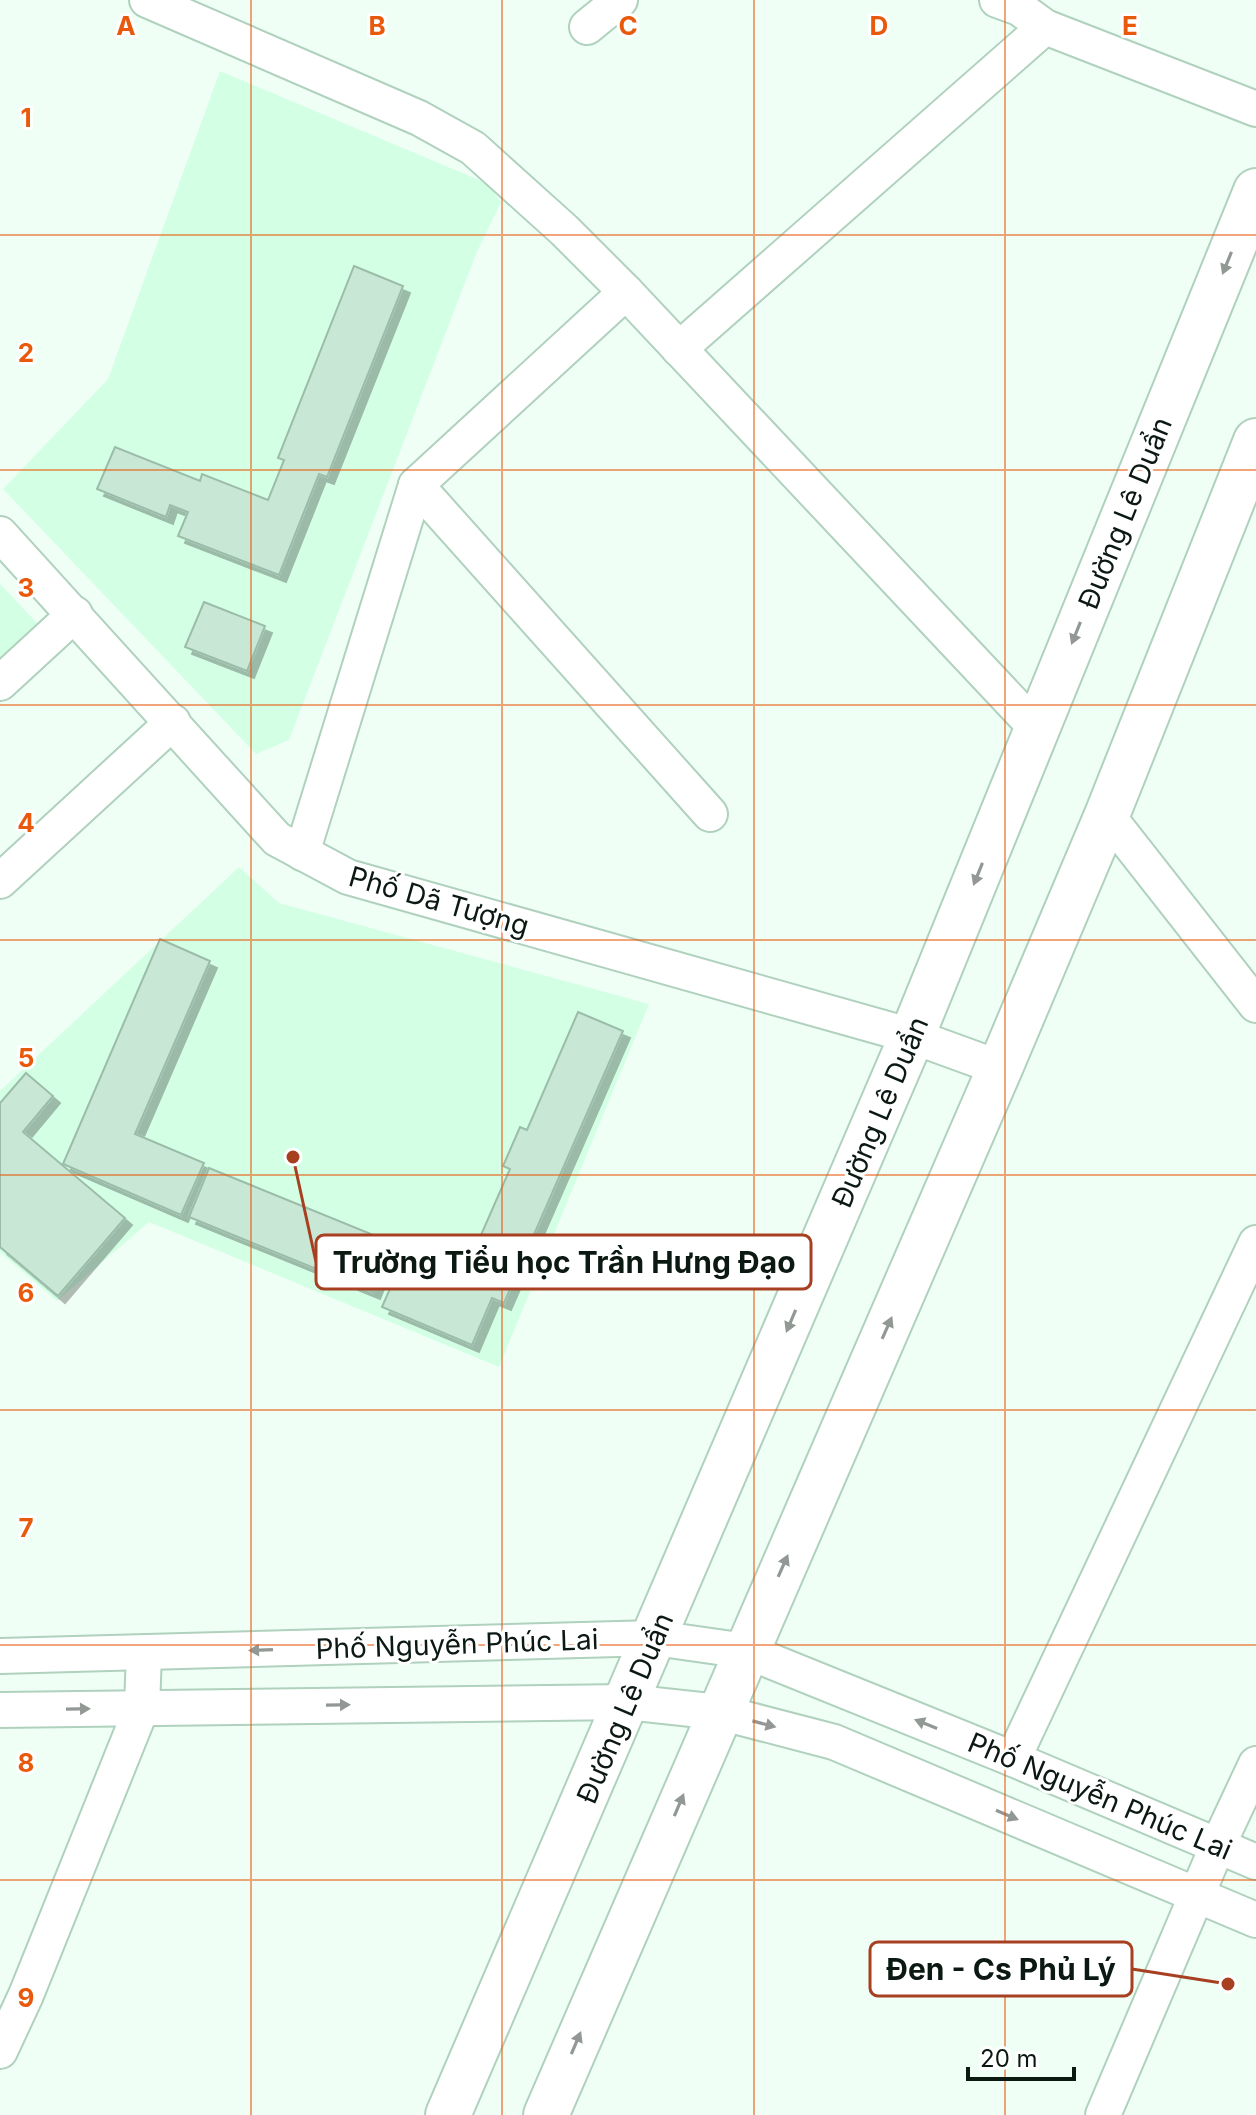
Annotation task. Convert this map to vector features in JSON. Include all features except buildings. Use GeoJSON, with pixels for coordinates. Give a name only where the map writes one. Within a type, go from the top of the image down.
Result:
{"type":"FeatureCollection","features":[{"type":"Feature","properties":{"kind":"main road","name":"Đường Lê Duẩn"},"geometry":{"type":"LineString","coordinates":[[448,2115],[912,1036],[1256,191]]}},
{"type":"Feature","properties":{"kind":"main road"},"geometry":{"type":"LineString","coordinates":[[546,2115],[1000,1068],[1107,815],[1256,441]]}},
{"type":"Feature","properties":{"kind":"street"},"geometry":{"type":"LineString","coordinates":[[147,0],[419,118],[473,148],[564,230],[626,292],[1037,729]]}},
{"type":"Feature","properties":{"kind":"street"},"geometry":{"type":"LineString","coordinates":[[587,27],[620,0]]}},
{"type":"Feature","properties":{"kind":"street"},"geometry":{"type":"LineString","coordinates":[[679,349],[1020,9],[1256,109]]}},
{"type":"Feature","properties":{"kind":"street"},"geometry":{"type":"LineString","coordinates":[[302,853],[416,485],[626,292]]}},
{"type":"Feature","properties":{"kind":"street"},"geometry":{"type":"LineString","coordinates":[[416,485],[710,814]]}},
{"type":"Feature","properties":{"kind":"street","name":"Phố Dã Tượng"},"geometry":{"type":"LineString","coordinates":[[0,534],[277,839],[302,853],[348,877],[912,1036],[1000,1068]]}},
{"type":"Feature","properties":{"kind":"street"},"geometry":{"type":"LineString","coordinates":[[0,683],[75,614]]}},
{"type":"Feature","properties":{"kind":"street"},"geometry":{"type":"LineString","coordinates":[[0,881],[173,722]]}},
{"type":"Feature","properties":{"kind":"street"},"geometry":{"type":"LineString","coordinates":[[1107,815],[1256,1005]]}},
{"type":"Feature","properties":{"kind":"street"},"geometry":{"type":"LineString","coordinates":[[1013,1759],[1256,1243]]}},
{"type":"Feature","properties":{"kind":"street","name":"Phố Nguyễn Phúc Lai"},"geometry":{"type":"LineString","coordinates":[[0,1656],[655,1638],[746,1651],[1256,1862]]}},
{"type":"Feature","properties":{"kind":"street"},"geometry":{"type":"LineString","coordinates":[[0,2051],[13,1995],[142,1707],[144,1653]]}},
{"type":"Feature","properties":{"kind":"street","name":"Phố Nguyễn Phúc Lai"},"geometry":{"type":"LineString","coordinates":[[0,1710],[627,1702],[719,1712],[834,1742],[1256,1920]]}},
{"type":"Feature","properties":{"kind":"street"},"geometry":{"type":"LineString","coordinates":[[1103,2115],[1218,1845],[1256,1764]]}},
{"type":"Feature","properties":{"kind":"shaded area"},"geometry":{"type":"Polygon","coordinates":[[[220,71],[486,183],[501,202],[476,254],[289,740],[256,754],[3,489],[108,379],[220,71]]]}},
{"type":"Feature","properties":{"kind":"shaded area"},"geometry":{"type":"Polygon","coordinates":[[[0,584],[40,626],[0,662],[0,584]]]}},
{"type":"Feature","properties":{"kind":"shaded area"},"geometry":{"type":"Polygon","coordinates":[[[239,867],[279,903],[649,1004],[499,1367],[149,1222],[57,1301],[0,1252],[0,1091],[239,867]]]}},
{"type":"Feature","properties":{"kind":"place","name":"Trường Tiểu học Trần Hưng Đạo"},"geometry":{"type":"Point","coordinates":[293,1157]}},
{"type":"Feature","properties":{"kind":"place","name":"Đen - Cs Phủ Lý"},"geometry":{"type":"Point","coordinates":[1228,1984]}}]}
